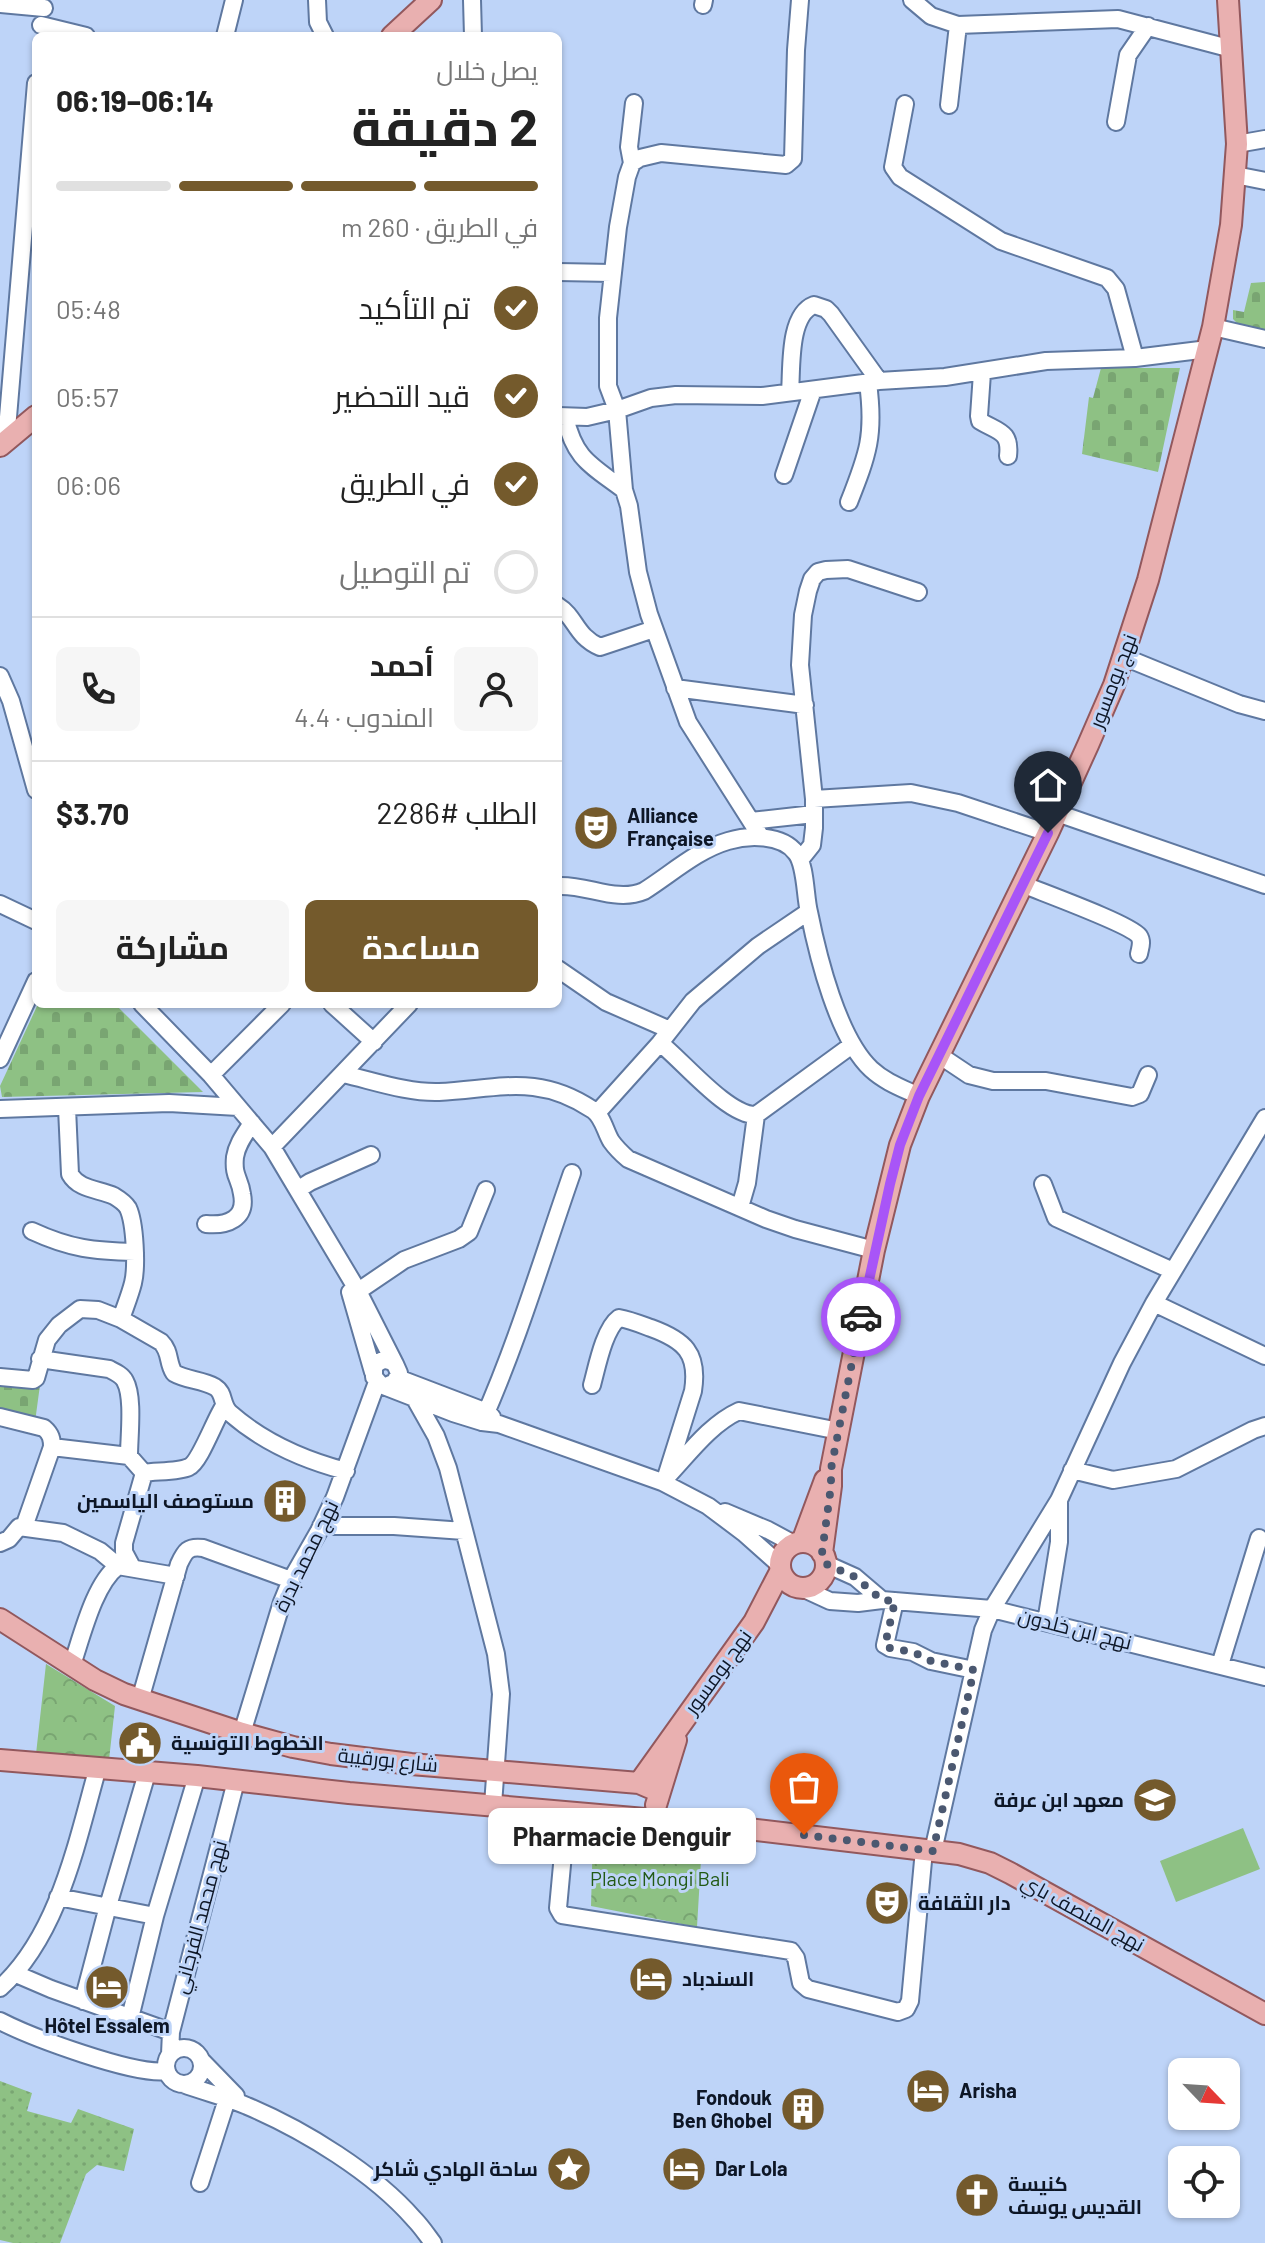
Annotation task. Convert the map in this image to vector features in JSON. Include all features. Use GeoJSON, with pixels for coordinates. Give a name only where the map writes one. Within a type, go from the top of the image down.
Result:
{"type":"FeatureCollection","features":[{"type":"Feature","properties":{"kind":"main road"},"geometry":{"type":"LineString","coordinates":[[396,32],[431,0]]}},
{"type":"Feature","properties":{"kind":"main road","name":"نهج بومسور"},"geometry":{"type":"LineString","coordinates":[[754,1622],[802,1589],[814,1586],[824,1573],[831,1469],[874,1250],[900,1145],[919,1096],[1088,745],[1124,657],[1148,580],[1208,349],[1231,225],[1237,144],[1228,0]]}},
{"type":"Feature","properties":{"kind":"main road"},"geometry":{"type":"LineString","coordinates":[[3,437],[32,419]]}},
{"type":"Feature","properties":{"kind":"main road","name":"نهج بومسور"},"geometry":{"type":"LineString","coordinates":[[639,1783],[754,1622],[787,1548],[798,1543],[831,1469]]}},
{"type":"Feature","properties":{"kind":"main road"},"geometry":{"type":"LineString","coordinates":[[798,1543],[810,1543],[824,1558]]}},
{"type":"Feature","properties":{"kind":"main road"},"geometry":{"type":"LineString","coordinates":[[780,1569],[784,1580],[802,1589]]}},
{"type":"Feature","properties":{"kind":"main road","name":"شارع بورقيبة"},"geometry":{"type":"LineString","coordinates":[[0,1619],[95,1680],[140,1700],[293,1747],[411,1764],[639,1783],[660,1792]]}},
{"type":"Feature","properties":{"kind":"main road","name":"نهج بومسور"},"geometry":{"type":"LineString","coordinates":[[651,1820],[682,1722]]}},
{"type":"Feature","properties":{"kind":"main road","name":"شارع بورقيبة"},"geometry":{"type":"LineString","coordinates":[[0,1760],[651,1820]]}},
{"type":"Feature","properties":{"kind":"main road","name":"نهج المنصف باي"},"geometry":{"type":"LineString","coordinates":[[651,1820],[928,1850],[959,1854],[990,1863],[1265,2014]]}},
{"type":"Feature","properties":{"kind":"street"},"geometry":{"type":"LineString","coordinates":[[226,32],[234,0]]}},
{"type":"Feature","properties":{"kind":"street"},"geometry":{"type":"LineString","coordinates":[[317,0],[318,22],[323,32]]}},
{"type":"Feature","properties":{"kind":"street"},"geometry":{"type":"LineString","coordinates":[[472,0],[473,32]]}},
{"type":"Feature","properties":{"kind":"street"},"geometry":{"type":"LineString","coordinates":[[632,163],[661,153],[786,165],[791,162],[794,152],[800,0]]}},
{"type":"Feature","properties":{"kind":"street"},"geometry":{"type":"LineString","coordinates":[[917,2],[931,16],[958,25],[1118,19],[1232,49]]}},
{"type":"Feature","properties":{"kind":"street"},"geometry":{"type":"LineString","coordinates":[[0,4],[45,4],[41,31]]}},
{"type":"Feature","properties":{"kind":"street"},"geometry":{"type":"LineString","coordinates":[[949,105],[958,25]]}},
{"type":"Feature","properties":{"kind":"street"},"geometry":{"type":"LineString","coordinates":[[1116,122],[1128,55],[1148,26]]}},
{"type":"Feature","properties":{"kind":"street"},"geometry":{"type":"LineString","coordinates":[[634,103],[629,147],[632,163],[627,177],[612,273],[607,372],[608,386],[617,410],[624,490],[638,572],[654,629],[688,722],[761,837]]}},
{"type":"Feature","properties":{"kind":"street"},"geometry":{"type":"LineString","coordinates":[[905,104],[893,167],[900,177],[1009,245],[1107,278],[1116,289],[1135,358]]}},
{"type":"Feature","properties":{"kind":"street"},"geometry":{"type":"LineString","coordinates":[[3,437],[32,126]]}},
{"type":"Feature","properties":{"kind":"street"},"geometry":{"type":"LineString","coordinates":[[1237,144],[1265,139]]}},
{"type":"Feature","properties":{"kind":"street"},"geometry":{"type":"LineString","coordinates":[[1235,175],[1265,181]]}},
{"type":"Feature","properties":{"kind":"street"},"geometry":{"type":"LineString","coordinates":[[562,272],[612,273]]}},
{"type":"Feature","properties":{"kind":"street"},"geometry":{"type":"LineString","coordinates":[[790,392],[793,343],[798,323],[806,308],[814,305],[826,309],[873,382],[869,445],[849,502]]}},
{"type":"Feature","properties":{"kind":"street"},"geometry":{"type":"LineString","coordinates":[[1213,327],[1265,339]]}},
{"type":"Feature","properties":{"kind":"street"},"geometry":{"type":"LineString","coordinates":[[624,490],[583,458],[574,446],[562,416],[587,417],[651,398],[676,395],[762,396],[982,373],[1046,361],[1135,358],[1208,349]]}},
{"type":"Feature","properties":{"kind":"street"},"geometry":{"type":"LineString","coordinates":[[982,373],[980,421],[1003,434],[1009,444],[1008,456]]}},
{"type":"Feature","properties":{"kind":"street"},"geometry":{"type":"LineString","coordinates":[[784,475],[813,390]]}},
{"type":"Feature","properties":{"kind":"street"},"geometry":{"type":"LineString","coordinates":[[800,860],[812,845],[814,806],[800,665],[801,635],[812,579],[818,572],[848,569],[918,592]]}},
{"type":"Feature","properties":{"kind":"street"},"geometry":{"type":"LineString","coordinates":[[562,609],[581,634],[600,647],[654,629]]}},
{"type":"Feature","properties":{"kind":"street"},"geometry":{"type":"LineString","coordinates":[[1124,657],[1239,704],[1265,711]]}},
{"type":"Feature","properties":{"kind":"street"},"geometry":{"type":"LineString","coordinates":[[0,676],[5,699],[31,756]]}},
{"type":"Feature","properties":{"kind":"street"},"geometry":{"type":"LineString","coordinates":[[675,688],[805,705]]}},
{"type":"Feature","properties":{"kind":"street"},"geometry":{"type":"LineString","coordinates":[[21,734],[32,727]]}},
{"type":"Feature","properties":{"kind":"street"},"geometry":{"type":"LineString","coordinates":[[751,821],[814,806],[911,793],[958,803],[1048,833]]}},
{"type":"Feature","properties":{"kind":"street"},"geometry":{"type":"LineString","coordinates":[[1057,813],[1265,885]]}},
{"type":"Feature","properties":{"kind":"street"},"geometry":{"type":"LineString","coordinates":[[562,886],[635,895],[713,847],[730,840],[761,837],[785,844],[794,850],[800,860],[808,912],[823,970],[852,1045],[872,1070],[919,1096]]}},
{"type":"Feature","properties":{"kind":"street"},"geometry":{"type":"LineString","coordinates":[[1022,884],[1137,934],[1141,941],[1139,954]]}},
{"type":"Feature","properties":{"kind":"street"},"geometry":{"type":"LineString","coordinates":[[0,904],[32,919]]}},
{"type":"Feature","properties":{"kind":"street"},"geometry":{"type":"LineString","coordinates":[[597,1113],[693,1001],[758,946],[808,912]]}},
{"type":"Feature","properties":{"kind":"street"},"geometry":{"type":"LineString","coordinates":[[562,972],[665,1037],[717,1096],[748,1115],[756,1115],[852,1045]]}},
{"type":"Feature","properties":{"kind":"street"},"geometry":{"type":"LineString","coordinates":[[0,1059],[32,991]]}},
{"type":"Feature","properties":{"kind":"street"},"geometry":{"type":"LineString","coordinates":[[146,1008],[211,1075],[272,1147],[342,1267],[390,1376],[415,1399],[436,1436],[488,1618],[499,1676],[501,1694],[493,1805]]}},
{"type":"Feature","properties":{"kind":"street"},"geometry":{"type":"LineString","coordinates":[[211,1075],[278,1008]]}},
{"type":"Feature","properties":{"kind":"street"},"geometry":{"type":"LineString","coordinates":[[336,1008],[374,1042]]}},
{"type":"Feature","properties":{"kind":"street"},"geometry":{"type":"LineString","coordinates":[[272,1147],[405,1008]]}},
{"type":"Feature","properties":{"kind":"street"},"geometry":{"type":"LineString","coordinates":[[939,1055],[969,1075],[993,1081],[1046,1081],[1132,1097],[1140,1094],[1148,1075]]}},
{"type":"Feature","properties":{"kind":"street"},"geometry":{"type":"LineString","coordinates":[[343,1074],[428,1091],[527,1085],[549,1089],[573,1098],[597,1113],[610,1139],[628,1159],[795,1229],[874,1250]]}},
{"type":"Feature","properties":{"kind":"street"},"geometry":{"type":"LineString","coordinates":[[0,1109],[169,1103],[238,1107]]}},
{"type":"Feature","properties":{"kind":"street"},"geometry":{"type":"LineString","coordinates":[[67,1108],[70,1174],[80,1185],[113,1196],[129,1210],[135,1252],[133,1283],[121,1319]]}},
{"type":"Feature","properties":{"kind":"street"},"geometry":{"type":"LineString","coordinates":[[740,1207],[747,1183],[756,1115]]}},
{"type":"Feature","properties":{"kind":"street"},"geometry":{"type":"LineString","coordinates":[[567,1811],[558,1908],[562,1915],[791,1951],[796,1958],[799,1979],[805,1987],[898,2012],[906,2009],[910,2001],[928,1850],[983,1630],[992,1609],[1059,1500],[1122,1363],[1154,1303],[1265,1118]]}},
{"type":"Feature","properties":{"kind":"street"},"geometry":{"type":"LineString","coordinates":[[206,1224],[226,1224],[240,1211],[242,1189],[235,1175],[235,1157],[252,1123]]}},
{"type":"Feature","properties":{"kind":"street"},"geometry":{"type":"LineString","coordinates":[[299,1189],[371,1155]]}},
{"type":"Feature","properties":{"kind":"street"},"geometry":{"type":"LineString","coordinates":[[489,1419],[572,1173]]}},
{"type":"Feature","properties":{"kind":"street"},"geometry":{"type":"LineString","coordinates":[[1043,1184],[1056,1218],[1173,1271]]}},
{"type":"Feature","properties":{"kind":"street"},"geometry":{"type":"LineString","coordinates":[[354,1294],[404,1260],[459,1239],[469,1232],[486,1190]]}},
{"type":"Feature","properties":{"kind":"street"},"geometry":{"type":"LineString","coordinates":[[32,1231],[93,1251],[135,1252]]}},
{"type":"Feature","properties":{"kind":"street"},"geometry":{"type":"LineString","coordinates":[[354,1294],[390,1376],[489,1419]]}},
{"type":"Feature","properties":{"kind":"street"},"geometry":{"type":"LineString","coordinates":[[1154,1303],[1265,1356]]}},
{"type":"Feature","properties":{"kind":"street"},"geometry":{"type":"LineString","coordinates":[[0,1377],[36,1378],[47,1340],[59,1325],[80,1309],[98,1310],[161,1342],[167,1348],[174,1373],[216,1388],[230,1413],[265,1438],[311,1462],[346,1471]]}},
{"type":"Feature","properties":{"kind":"street"},"geometry":{"type":"LineString","coordinates":[[592,1385],[608,1335],[619,1318],[671,1335],[691,1355],[695,1366],[693,1391],[664,1480]]}},
{"type":"Feature","properties":{"kind":"street"},"geometry":{"type":"LineString","coordinates":[[40,1359],[109,1369],[119,1374],[125,1381],[129,1395],[129,1456],[144,1473]]}},
{"type":"Feature","properties":{"kind":"street","name":"نهج محمد بدرة"},"geometry":{"type":"LineString","coordinates":[[242,1733],[274,1625],[291,1580],[321,1526],[390,1376]]}},
{"type":"Feature","properties":{"kind":"street"},"geometry":{"type":"LineString","coordinates":[[415,1399],[489,1419],[664,1480],[708,1506],[744,1533],[780,1569]]}},
{"type":"Feature","properties":{"kind":"street"},"geometry":{"type":"LineString","coordinates":[[144,1473],[192,1465],[224,1406]]}},
{"type":"Feature","properties":{"kind":"street"},"geometry":{"type":"LineString","coordinates":[[664,1480],[706,1436],[739,1411],[839,1431]]}},
{"type":"Feature","properties":{"kind":"street"},"geometry":{"type":"LineString","coordinates":[[0,1417],[44,1428],[49,1433],[52,1447],[24,1527]]}},
{"type":"Feature","properties":{"kind":"street"},"geometry":{"type":"LineString","coordinates":[[1072,1470],[1113,1480],[1176,1469],[1265,1426]]}},
{"type":"Feature","properties":{"kind":"street"},"geometry":{"type":"LineString","coordinates":[[52,1447],[129,1456]]}},
{"type":"Feature","properties":{"kind":"street"},"geometry":{"type":"LineString","coordinates":[[125,1566],[124,1543],[144,1473]]}},
{"type":"Feature","properties":{"kind":"street"},"geometry":{"type":"LineString","coordinates":[[1046,1622],[1059,1542],[1059,1500]]}},
{"type":"Feature","properties":{"kind":"street"},"geometry":{"type":"LineString","coordinates":[[708,1506],[798,1543]]}},
{"type":"Feature","properties":{"kind":"street"},"geometry":{"type":"LineString","coordinates":[[321,1526],[464,1531]]}},
{"type":"Feature","properties":{"kind":"street"},"geometry":{"type":"LineString","coordinates":[[0,1543],[24,1527],[63,1533],[125,1566],[176,1576]]}},
{"type":"Feature","properties":{"kind":"street"},"geometry":{"type":"LineString","coordinates":[[1220,1665],[1259,1538]]}},
{"type":"Feature","properties":{"kind":"street"},"geometry":{"type":"LineString","coordinates":[[140,1700],[185,1552],[193,1547],[203,1548],[291,1580]]}},
{"type":"Feature","properties":{"kind":"street"},"geometry":{"type":"LineString","coordinates":[[824,1558],[888,1600],[885,1645],[913,1652],[931,1661],[974,1670]]}},
{"type":"Feature","properties":{"kind":"street"},"geometry":{"type":"LineString","coordinates":[[72,1665],[103,1584],[110,1572],[125,1566]]}},
{"type":"Feature","properties":{"kind":"street","name":"نهج ابن خلدون"},"geometry":{"type":"LineString","coordinates":[[802,1589],[830,1601],[858,1603],[888,1600],[992,1609],[1265,1677]]}},
{"type":"Feature","properties":{"kind":"street"},"geometry":{"type":"LineString","coordinates":[[0,1988],[16,1974],[41,1935],[58,1897],[98,1767]]}},
{"type":"Feature","properties":{"kind":"street"},"geometry":{"type":"LineString","coordinates":[[83,2001],[147,1773]]}},
{"type":"Feature","properties":{"kind":"street"},"geometry":{"type":"LineString","coordinates":[[130,2018],[155,1916],[197,1776]]}},
{"type":"Feature","properties":{"kind":"street","name":"نهج محمد الفرجاني"},"geometry":{"type":"LineString","coordinates":[[168,2062],[171,2032],[236,1781]]}},
{"type":"Feature","properties":{"kind":"street"},"geometry":{"type":"LineString","coordinates":[[58,1897],[155,1916]]}},
{"type":"Feature","properties":{"kind":"street"},"geometry":{"type":"LineString","coordinates":[[16,1974],[171,2032]]}},
{"type":"Feature","properties":{"kind":"street"},"geometry":{"type":"LineString","coordinates":[[0,2021],[36,2037],[143,2070],[157,2072],[178,2048],[188,2048],[197,2053],[228,2095]]}},
{"type":"Feature","properties":{"kind":"street"},"geometry":{"type":"LineString","coordinates":[[183,2084],[196,2079],[201,2060]]}},
{"type":"Feature","properties":{"kind":"street"},"geometry":{"type":"LineString","coordinates":[[168,2062],[171,2078],[228,2095],[334,2153],[372,2180],[415,2219],[433,2243]]}},
{"type":"Feature","properties":{"kind":"street"},"geometry":{"type":"LineString","coordinates":[[200,2183],[228,2095]]}},
{"type":"Feature","properties":{"kind":"street"},"geometry":{"type":"LineString","coordinates":[[415,2219],[417,2243]]}},
{"type":"Feature","properties":{"kind":"green space"},"geometry":{"type":"Polygon","coordinates":[[[1265,282],[1265,332],[1238,324],[1233,319],[1233,310],[1244,312],[1251,283],[1265,282]]]}},
{"type":"Feature","properties":{"kind":"green space"},"geometry":{"type":"Polygon","coordinates":[[[1101,368],[1180,368],[1158,472],[1082,454],[1089,397],[1093,398],[1101,368]]]}},
{"type":"Feature","properties":{"kind":"green space"},"geometry":{"type":"Polygon","coordinates":[[[36,1008],[119,1008],[203,1092],[2,1097],[0,1086],[36,1008]]]}},
{"type":"Feature","properties":{"kind":"green space"},"geometry":{"type":"Polygon","coordinates":[[[0,1379],[40,1385],[35,1422],[0,1412],[0,1379]]]}},
{"type":"Feature","properties":{"kind":"green space"},"geometry":{"type":"Polygon","coordinates":[[[46,1664],[115,1706],[109,1760],[36,1754],[46,1664]]]}},
{"type":"Feature","properties":{"kind":"green space"},"geometry":{"type":"Polygon","coordinates":[[[1243,1828],[1260,1869],[1176,1902],[1160,1861],[1243,1828]]]}},
{"type":"Feature","properties":{"kind":"green space","name":"Place Mongi Bali"},"geometry":{"type":"Polygon","coordinates":[[[593,1833],[702,1843],[697,1927],[591,1906],[593,1833]]]}},
{"type":"Feature","properties":{"kind":"green space"},"geometry":{"type":"Polygon","coordinates":[[[0,2081],[32,2093],[27,2111],[71,2123],[78,2109],[134,2129],[124,2171],[97,2165],[86,2174],[60,2243],[0,2240],[0,2081]]]}},
{"type":"Feature","properties":{"kind":"way so far"},"geometry":{"type":"LineString","coordinates":[[804,1835],[933,1851],[974,1670],[931,1661],[913,1652],[885,1645],[895,1601],[882,1600],[855,1577],[826,1564],[822,1553],[831,1469],[861,1317]]}},
{"type":"Feature","properties":{"kind":"place","name":"Alliance Française"},"geometry":{"type":"Point","coordinates":[596,828]}},
{"type":"Feature","properties":{"kind":"place","name":"مستوصف الياسمين"},"geometry":{"type":"Point","coordinates":[285,1501]}},
{"type":"Feature","properties":{"kind":"place","name":"الخطوط التونسية"},"geometry":{"type":"Point","coordinates":[140,1743]}},
{"type":"Feature","properties":{"kind":"place","name":"معهد ابن عرفة"},"geometry":{"type":"Point","coordinates":[1155,1800]}},
{"type":"Feature","properties":{"kind":"place","name":"Pharmacie Denguir"},"geometry":{"type":"Point","coordinates":[804,1835]}},
{"type":"Feature","properties":{"kind":"place","name":"دار الثقافة"},"geometry":{"type":"Point","coordinates":[887,1903]}},
{"type":"Feature","properties":{"kind":"place","name":"السندباد"},"geometry":{"type":"Point","coordinates":[651,1979]}},
{"type":"Feature","properties":{"kind":"place","name":"Hôtel Essalem"},"geometry":{"type":"Point","coordinates":[107,1987]}},
{"type":"Feature","properties":{"kind":"place","name":"Arisha"},"geometry":{"type":"Point","coordinates":[928,2091]}},
{"type":"Feature","properties":{"kind":"place","name":"Fondouk Ben Ghobel"},"geometry":{"type":"Point","coordinates":[803,2109]}},
{"type":"Feature","properties":{"kind":"place","name":"ساحة الهادي شاكر"},"geometry":{"type":"Point","coordinates":[569,2169]}},
{"type":"Feature","properties":{"kind":"place","name":"Dar Lola"},"geometry":{"type":"Point","coordinates":[684,2169]}},
{"type":"Feature","properties":{"kind":"place","name":"كنيسة القديس يوسف"},"geometry":{"type":"Point","coordinates":[977,2195]}},
{"type":"Feature","properties":{"kind":"route"},"geometry":{"type":"LineString","coordinates":[[861,1317],[900,1145],[957,1015],[1048,833]]}}]}
